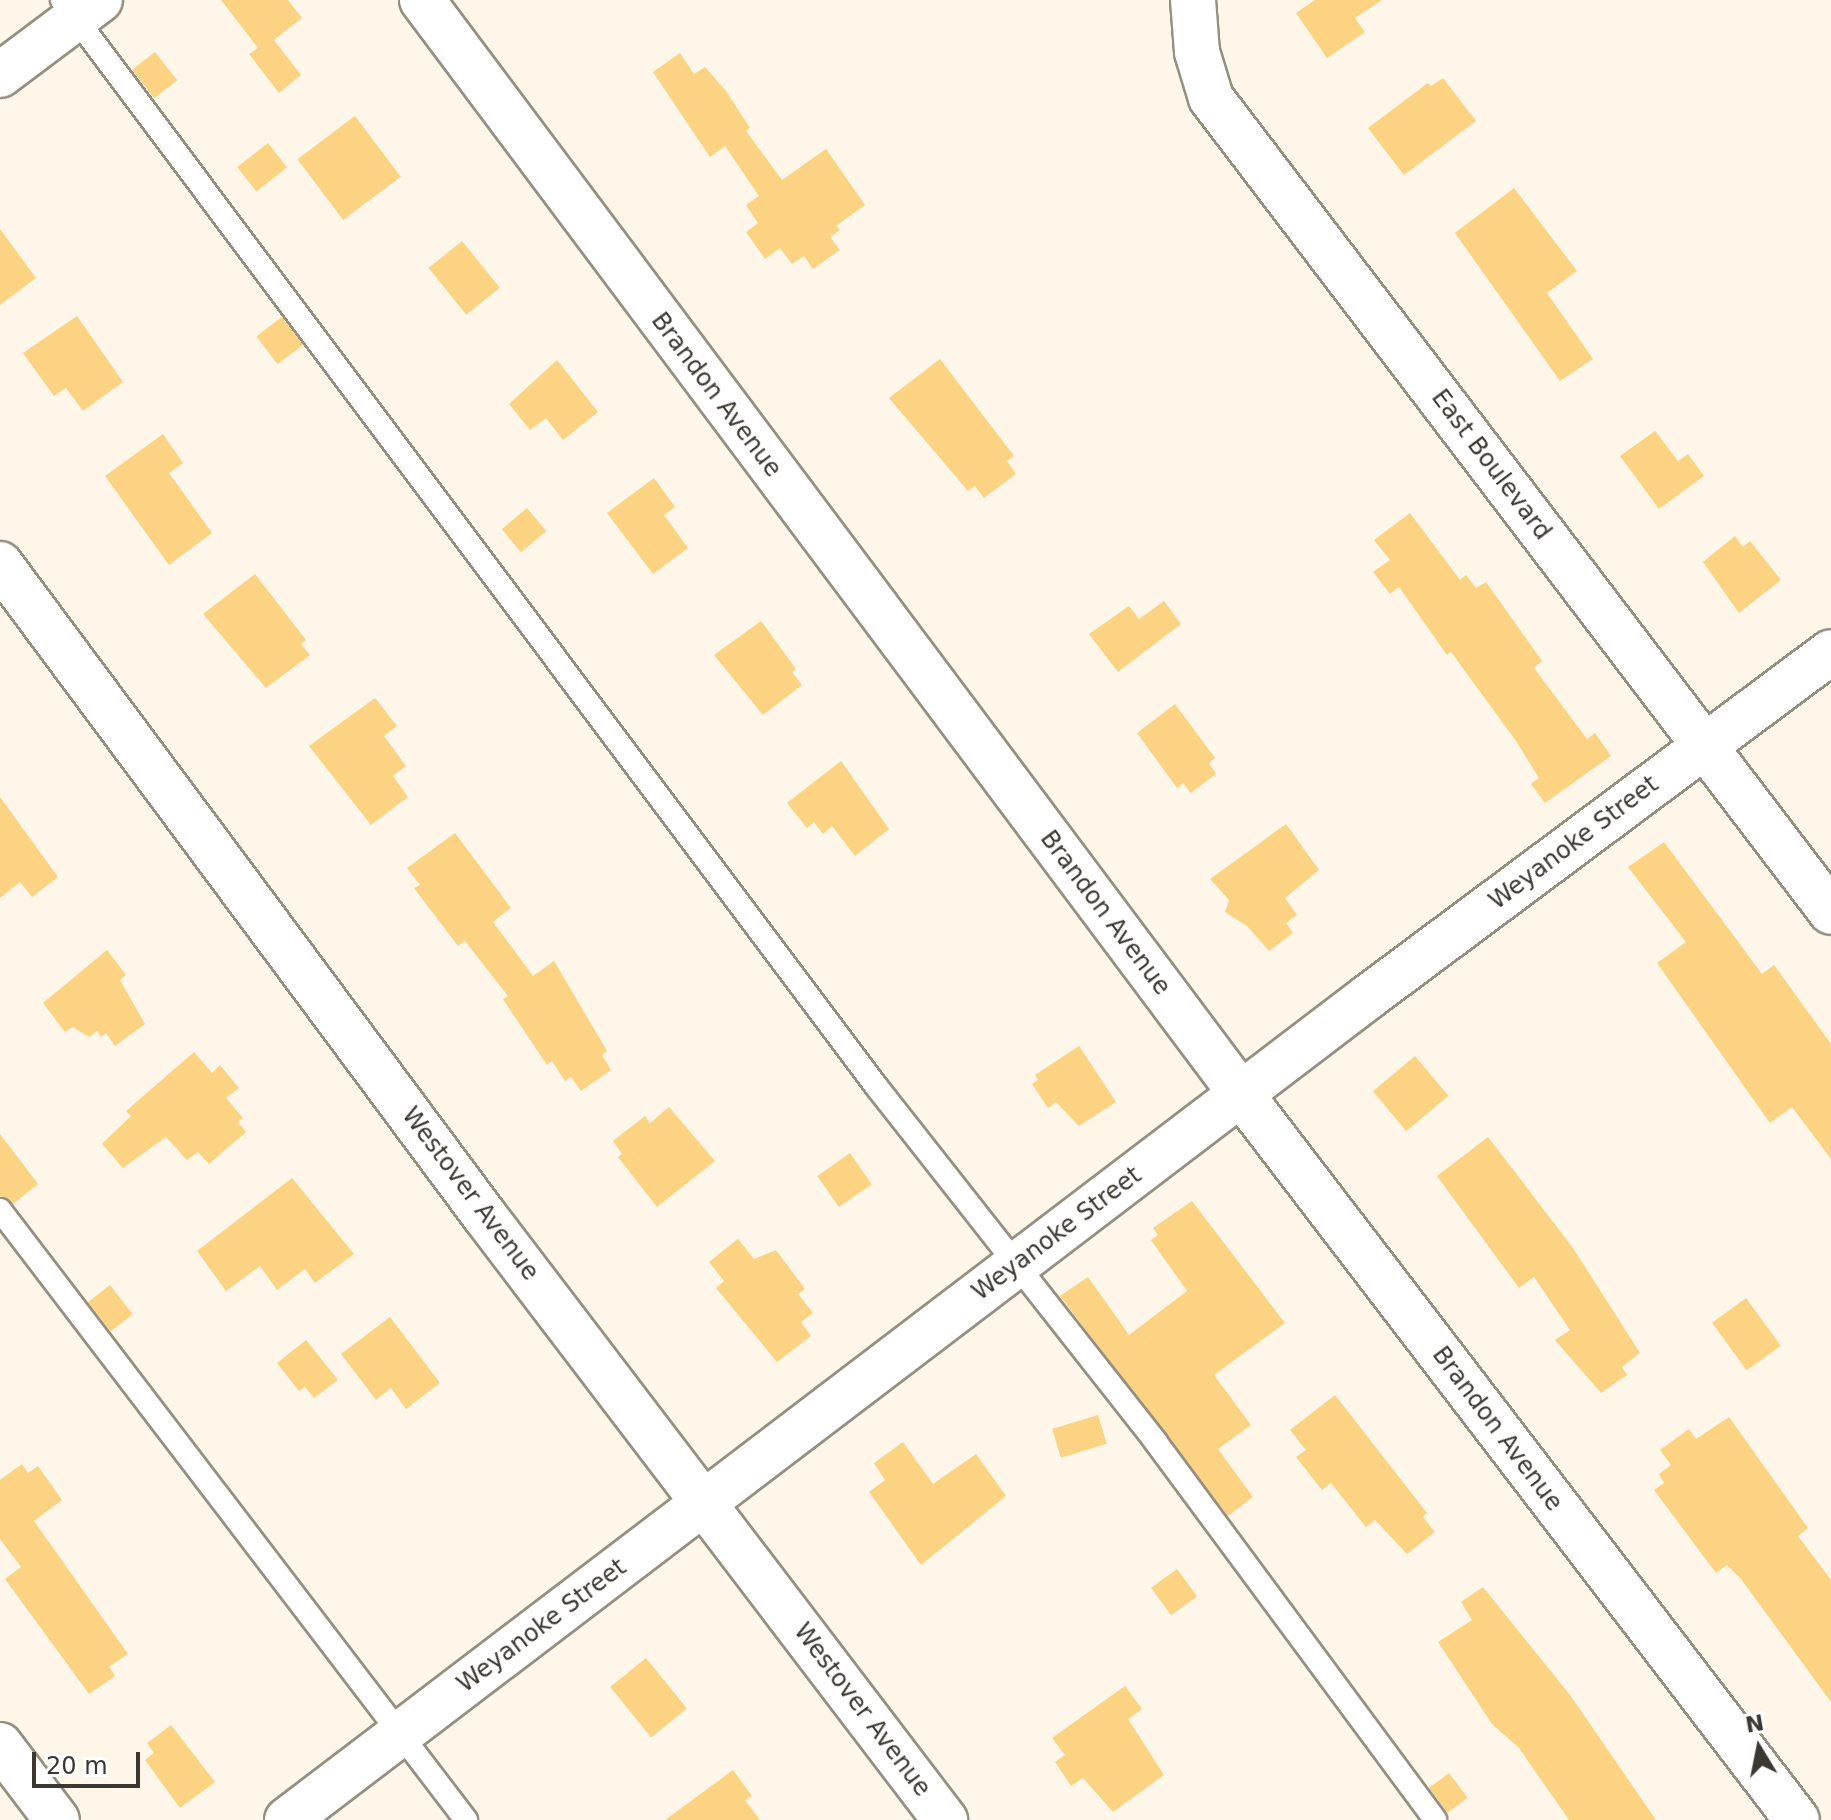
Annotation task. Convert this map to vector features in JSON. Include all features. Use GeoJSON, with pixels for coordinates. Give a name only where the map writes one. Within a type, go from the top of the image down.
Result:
{"type":"FeatureCollection","features":[{"type":"Feature","properties":{"kind":"street","name":"Brandon Avenue"},"geometry":{"type":"LineString","coordinates":[[422,0],[1241,1094],[1797,1820]]}},
{"type":"Feature","properties":{"kind":"street","name":"East Boulevard"},"geometry":{"type":"LineString","coordinates":[[1193,0],[1197,52],[1211,98],[1831,912]]}},
{"type":"Feature","properties":{"kind":"street"},"geometry":{"type":"LineString","coordinates":[[0,75],[79,6]]}},
{"type":"Feature","properties":{"kind":"street","name":"Westover Avenue"},"geometry":{"type":"LineString","coordinates":[[0,564],[945,1820]]}},
{"type":"Feature","properties":{"kind":"street","name":"Weyanoke Street"},"geometry":{"type":"LineString","coordinates":[[287,1820],[1241,1094],[1831,652]]}},
{"type":"Feature","properties":{"kind":"street"},"geometry":{"type":"LineString","coordinates":[[0,1745],[57,1820]]}},
{"type":"Feature","properties":{"kind":"lane"},"geometry":{"type":"LineString","coordinates":[[79,6],[1016,1265],[1155,1441],[1435,1820]]}},
{"type":"Feature","properties":{"kind":"lane"},"geometry":{"type":"LineString","coordinates":[[0,1210],[466,1820]]}},
{"type":"Feature","properties":{"kind":"building"},"geometry":{"type":"Polygon","coordinates":[[[221,0],[288,0],[302,18],[274,40],[301,75],[279,93],[249,54],[258,48],[221,0]]]}},
{"type":"Feature","properties":{"kind":"building"},"geometry":{"type":"Polygon","coordinates":[[[1315,0],[1382,0],[1355,18],[1365,32],[1327,58],[1296,13],[1315,0]]]}},
{"type":"Feature","properties":{"kind":"building"},"geometry":{"type":"Polygon","coordinates":[[[155,52],[177,80],[154,98],[132,70],[155,52]]]}},
{"type":"Feature","properties":{"kind":"building"},"geometry":{"type":"Polygon","coordinates":[[[680,53],[694,74],[705,67],[726,91],[750,128],[746,131],[782,180],[826,149],[865,205],[836,226],[840,230],[830,237],[840,250],[813,269],[804,256],[792,264],[780,248],[765,259],[746,232],[758,223],[746,205],[759,196],[725,146],[710,157],[653,72],[680,53]]]}},
{"type":"Feature","properties":{"kind":"building"},"geometry":{"type":"Polygon","coordinates":[[[1443,78],[1476,121],[1404,175],[1368,128],[1428,83],[1431,86],[1443,78]]]}},
{"type":"Feature","properties":{"kind":"building"},"geometry":{"type":"Polygon","coordinates":[[[355,116],[401,177],[343,220],[297,159],[355,116]]]}},
{"type":"Feature","properties":{"kind":"building"},"geometry":{"type":"Polygon","coordinates":[[[268,143],[287,167],[256,191],[237,167],[268,143]]]}},
{"type":"Feature","properties":{"kind":"building"},"geometry":{"type":"Polygon","coordinates":[[[1514,188],[1577,271],[1547,293],[1593,359],[1560,381],[1455,233],[1514,188]]]}},
{"type":"Feature","properties":{"kind":"building"},"geometry":{"type":"Polygon","coordinates":[[[0,229],[36,278],[0,305],[0,229]]]}},
{"type":"Feature","properties":{"kind":"building"},"geometry":{"type":"Polygon","coordinates":[[[462,241],[500,288],[466,315],[429,268],[462,241]]]}},
{"type":"Feature","properties":{"kind":"building"},"geometry":{"type":"Polygon","coordinates":[[[77,316],[123,382],[83,411],[66,388],[54,396],[23,353],[77,316]]]}},
{"type":"Feature","properties":{"kind":"building"},"geometry":{"type":"Polygon","coordinates":[[[282,317],[303,345],[278,364],[256,336],[282,317]]]}},
{"type":"Feature","properties":{"kind":"building"},"geometry":{"type":"Polygon","coordinates":[[[940,359],[1014,456],[1007,461],[1016,474],[984,498],[975,486],[968,491],[889,398],[940,359]]]}},
{"type":"Feature","properties":{"kind":"building"},"geometry":{"type":"Polygon","coordinates":[[[557,360],[598,412],[563,440],[546,418],[530,430],[509,404],[557,360]]]}},
{"type":"Feature","properties":{"kind":"building"},"geometry":{"type":"Polygon","coordinates":[[[1655,431],[1678,461],[1688,454],[1704,476],[1659,509],[1620,456],[1655,431]]]}},
{"type":"Feature","properties":{"kind":"building"},"geometry":{"type":"Polygon","coordinates":[[[163,434],[183,463],[169,473],[212,533],[169,565],[105,476],[163,434]]]}},
{"type":"Feature","properties":{"kind":"building"},"geometry":{"type":"Polygon","coordinates":[[[654,478],[675,507],[664,515],[688,548],[653,574],[607,513],[654,478]]]}},
{"type":"Feature","properties":{"kind":"building"},"geometry":{"type":"Polygon","coordinates":[[[527,508],[546,531],[521,552],[502,529],[527,508]]]}},
{"type":"Feature","properties":{"kind":"building"},"geometry":{"type":"Polygon","coordinates":[[[1410,513],[1460,580],[1466,575],[1476,588],[1486,582],[1542,661],[1534,668],[1587,739],[1595,733],[1611,756],[1545,803],[1531,784],[1539,778],[1516,741],[1451,652],[1447,655],[1399,587],[1390,594],[1373,572],[1390,560],[1374,540],[1410,513]]]}},
{"type":"Feature","properties":{"kind":"building"},"geometry":{"type":"Polygon","coordinates":[[[1735,536],[1743,547],[1750,541],[1781,580],[1739,613],[1703,562],[1735,536]]]}},
{"type":"Feature","properties":{"kind":"building"},"geometry":{"type":"Polygon","coordinates":[[[255,574],[306,640],[301,644],[310,655],[266,688],[203,614],[255,574]]]}},
{"type":"Feature","properties":{"kind":"building"},"geometry":{"type":"Polygon","coordinates":[[[1164,601],[1181,624],[1118,672],[1089,634],[1129,606],[1139,619],[1164,601]]]}},
{"type":"Feature","properties":{"kind":"building"},"geometry":{"type":"Polygon","coordinates":[[[761,621],[796,669],[792,672],[802,685],[763,715],[714,655],[761,621]]]}},
{"type":"Feature","properties":{"kind":"building"},"geometry":{"type":"Polygon","coordinates":[[[375,698],[397,726],[384,736],[406,766],[393,776],[408,797],[371,825],[309,746],[375,698]]]}},
{"type":"Feature","properties":{"kind":"building"},"geometry":{"type":"Polygon","coordinates":[[[1175,704],[1215,758],[1209,763],[1216,774],[1191,793],[1183,783],[1177,788],[1137,733],[1175,704]]]}},
{"type":"Feature","properties":{"kind":"building"},"geometry":{"type":"Polygon","coordinates":[[[841,761],[889,829],[855,856],[832,826],[823,834],[814,822],[807,828],[787,803],[841,761]]]}},
{"type":"Feature","properties":{"kind":"building"},"geometry":{"type":"Polygon","coordinates":[[[0,797],[58,877],[32,897],[20,882],[0,898],[0,797]]]}},
{"type":"Feature","properties":{"kind":"building"},"geometry":{"type":"Polygon","coordinates":[[[1286,824],[1319,870],[1285,898],[1297,915],[1286,923],[1293,933],[1269,951],[1247,926],[1225,912],[1229,900],[1210,879],[1286,824]]]}},
{"type":"Feature","properties":{"kind":"building"},"geometry":{"type":"Polygon","coordinates":[[[455,833],[511,908],[493,922],[533,976],[554,961],[607,1051],[602,1055],[611,1070],[581,1091],[571,1077],[565,1081],[552,1061],[547,1065],[503,999],[508,996],[465,941],[458,946],[414,888],[420,885],[407,868],[455,833]]]}},
{"type":"Feature","properties":{"kind":"building"},"geometry":{"type":"Polygon","coordinates":[[[1664,842],[1762,974],[1774,965],[1831,1044],[1831,1159],[1792,1107],[1770,1123],[1657,963],[1686,942],[1628,867],[1664,842]]]}},
{"type":"Feature","properties":{"kind":"building"},"geometry":{"type":"Polygon","coordinates":[[[107,950],[126,975],[120,980],[145,1024],[115,1046],[106,1033],[101,1037],[97,1031],[89,1037],[73,1027],[65,1032],[43,1003],[107,950]]]}},
{"type":"Feature","properties":{"kind":"building"},"geometry":{"type":"Polygon","coordinates":[[[1079,1046],[1116,1102],[1079,1126],[1056,1102],[1048,1108],[1032,1084],[1038,1080],[1035,1075],[1079,1046]]]}},
{"type":"Feature","properties":{"kind":"building"},"geometry":{"type":"Polygon","coordinates":[[[194,1052],[212,1073],[220,1065],[239,1088],[226,1098],[243,1118],[238,1122],[246,1132],[209,1164],[198,1152],[187,1160],[166,1137],[123,1168],[102,1144],[131,1116],[126,1111],[194,1052]]]}},
{"type":"Feature","properties":{"kind":"building"},"geometry":{"type":"Polygon","coordinates":[[[1415,1056],[1448,1096],[1406,1131],[1373,1091],[1415,1056]]]}},
{"type":"Feature","properties":{"kind":"building"},"geometry":{"type":"Polygon","coordinates":[[[669,1107],[715,1161],[657,1207],[618,1157],[622,1154],[613,1141],[645,1116],[650,1123],[669,1107]]]}},
{"type":"Feature","properties":{"kind":"building"},"geometry":{"type":"Polygon","coordinates":[[[0,1134],[38,1184],[13,1204],[0,1196],[0,1134]]]}},
{"type":"Feature","properties":{"kind":"building"},"geometry":{"type":"Polygon","coordinates":[[[1488,1137],[1573,1248],[1640,1353],[1622,1367],[1627,1375],[1601,1393],[1555,1340],[1570,1330],[1534,1277],[1519,1288],[1437,1176],[1488,1137]]]}},
{"type":"Feature","properties":{"kind":"building"},"geometry":{"type":"Polygon","coordinates":[[[850,1153],[872,1184],[839,1207],[817,1176],[850,1153]]]}},
{"type":"Feature","properties":{"kind":"building"},"geometry":{"type":"Polygon","coordinates":[[[292,1178],[354,1254],[315,1283],[305,1269],[277,1290],[260,1266],[226,1291],[197,1251],[292,1178]]]}},
{"type":"Feature","properties":{"kind":"building"},"geometry":{"type":"Polygon","coordinates":[[[1192,1201],[1285,1323],[1214,1375],[1251,1425],[1218,1449],[1253,1497],[1228,1516],[1060,1296],[1088,1277],[1129,1335],[1187,1291],[1151,1240],[1158,1235],[1153,1228],[1192,1201]]]}},
{"type":"Feature","properties":{"kind":"building"},"geometry":{"type":"Polygon","coordinates":[[[738,1239],[754,1259],[776,1250],[805,1289],[798,1294],[813,1313],[801,1322],[811,1336],[777,1362],[716,1288],[724,1281],[709,1262],[738,1239]]]}},
{"type":"Feature","properties":{"kind":"building"},"geometry":{"type":"Polygon","coordinates":[[[110,1285],[133,1314],[111,1331],[88,1302],[110,1285]]]}},
{"type":"Feature","properties":{"kind":"building"},"geometry":{"type":"Polygon","coordinates":[[[1746,1298],[1781,1346],[1747,1370],[1712,1323],[1746,1298]]]}},
{"type":"Feature","properties":{"kind":"building"},"geometry":{"type":"Polygon","coordinates":[[[390,1317],[440,1383],[406,1409],[391,1388],[376,1400],[341,1354],[390,1317]]]}},
{"type":"Feature","properties":{"kind":"building"},"geometry":{"type":"Polygon","coordinates":[[[306,1340],[338,1380],[314,1398],[305,1387],[299,1391],[277,1363],[306,1340]]]}},
{"type":"Feature","properties":{"kind":"building"},"geometry":{"type":"Polygon","coordinates":[[[1335,1395],[1427,1513],[1423,1517],[1435,1532],[1407,1554],[1375,1520],[1366,1527],[1331,1483],[1322,1490],[1296,1457],[1306,1450],[1290,1430],[1335,1395]]]}},
{"type":"Feature","properties":{"kind":"building"},"geometry":{"type":"Polygon","coordinates":[[[1098,1415],[1107,1444],[1061,1458],[1052,1429],[1098,1415]]]}},
{"type":"Feature","properties":{"kind":"building"},"geometry":{"type":"Polygon","coordinates":[[[1729,1417],[1808,1528],[1798,1536],[1831,1580],[1831,1702],[1741,1579],[1727,1565],[1716,1573],[1654,1490],[1664,1483],[1659,1474],[1671,1465],[1660,1450],[1689,1429],[1696,1439],[1729,1417]]]}},
{"type":"Feature","properties":{"kind":"building"},"geometry":{"type":"Polygon","coordinates":[[[903,1442],[933,1484],[976,1454],[1006,1496],[921,1565],[869,1492],[885,1480],[874,1463],[903,1442]]]}},
{"type":"Feature","properties":{"kind":"building"},"geometry":{"type":"Polygon","coordinates":[[[22,1464],[28,1473],[38,1466],[62,1500],[34,1521],[128,1654],[109,1667],[115,1676],[89,1694],[5,1579],[21,1567],[0,1539],[0,1480],[22,1464]]]}},
{"type":"Feature","properties":{"kind":"building"},"geometry":{"type":"Polygon","coordinates":[[[1177,1569],[1197,1597],[1171,1615],[1151,1588],[1177,1569]]]}},
{"type":"Feature","properties":{"kind":"building"},"geometry":{"type":"Polygon","coordinates":[[[1483,1587],[1570,1695],[1656,1820],[1569,1820],[1519,1748],[1492,1724],[1438,1642],[1472,1620],[1461,1602],[1483,1587]]]}},
{"type":"Feature","properties":{"kind":"building"},"geometry":{"type":"Polygon","coordinates":[[[646,1658],[687,1709],[651,1737],[610,1687],[646,1658]]]}},
{"type":"Feature","properties":{"kind":"building"},"geometry":{"type":"Polygon","coordinates":[[[1125,1686],[1142,1709],[1128,1719],[1164,1775],[1113,1812],[1083,1778],[1071,1786],[1055,1762],[1065,1755],[1052,1738],[1125,1686]]]}},
{"type":"Feature","properties":{"kind":"building"},"geometry":{"type":"Polygon","coordinates":[[[171,1725],[215,1782],[180,1808],[145,1760],[154,1753],[147,1743],[171,1725]]]}},
{"type":"Feature","properties":{"kind":"building"},"geometry":{"type":"Polygon","coordinates":[[[733,1770],[752,1796],[745,1800],[760,1820],[665,1820],[733,1770]]]}},
{"type":"Feature","properties":{"kind":"building"},"geometry":{"type":"Polygon","coordinates":[[[1449,1773],[1468,1798],[1448,1813],[1429,1788],[1449,1773]]]}}]}
